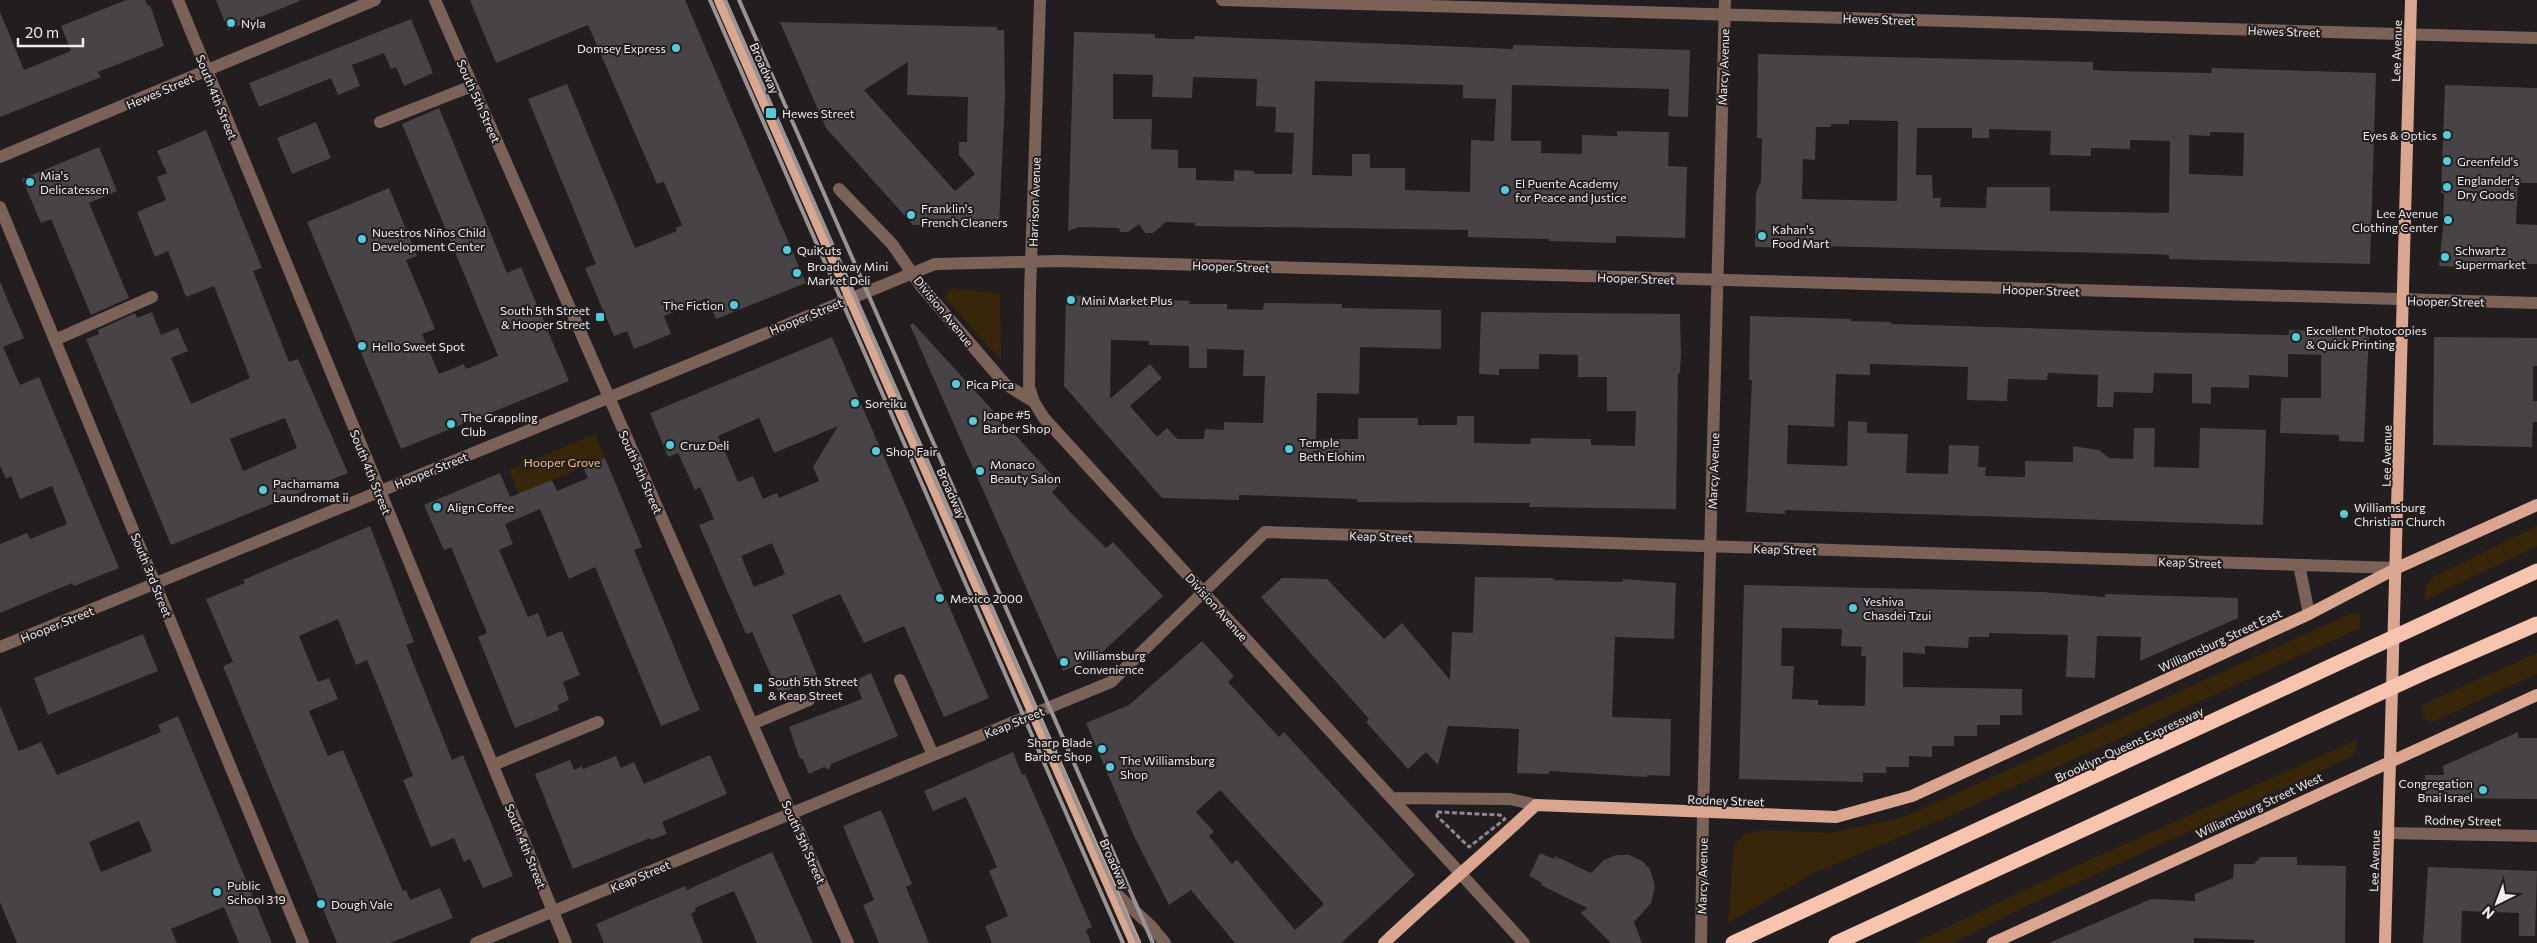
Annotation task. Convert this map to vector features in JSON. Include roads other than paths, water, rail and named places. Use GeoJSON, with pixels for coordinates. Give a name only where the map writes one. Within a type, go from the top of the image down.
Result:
{"type":"FeatureCollection","features":[{"type":"Feature","properties":{"kind":"highway","name":"Brooklyn-Queens Expressway"},"geometry":{"type":"LineString","coordinates":[[1733,943],[2537,572]]}},
{"type":"Feature","properties":{"kind":"highway"},"geometry":{"type":"LineString","coordinates":[[1836,943],[2537,624]]}},
{"type":"Feature","properties":{"kind":"main road","name":"Broadway"},"geometry":{"type":"LineString","coordinates":[[720,0],[1135,943]]}},
{"type":"Feature","properties":{"kind":"main road","name":"Lee Avenue"},"geometry":{"type":"LineString","coordinates":[[2385,943],[2412,0]]}},
{"type":"Feature","properties":{"kind":"main road","name":"Williamsburg Street East"},"geometry":{"type":"LineString","coordinates":[[1912,796],[2309,614],[2397,568],[2537,505]]}},
{"type":"Feature","properties":{"kind":"main road","name":"Williamsburg Street West"},"geometry":{"type":"LineString","coordinates":[[1993,943],[2537,695]]}},
{"type":"Feature","properties":{"kind":"main road","name":"Rodney Street"},"geometry":{"type":"LineString","coordinates":[[1536,805],[1836,817],[1912,796]]}},
{"type":"Feature","properties":{"kind":"main road"},"geometry":{"type":"LineString","coordinates":[[1384,943],[1460,872],[1480,858],[1536,805]]}},
{"type":"Feature","properties":{"kind":"street","name":"South 4th Street"},"geometry":{"type":"LineString","coordinates":[[178,0],[566,943]]}},
{"type":"Feature","properties":{"kind":"street","name":"Hewes Street"},"geometry":{"type":"LineString","coordinates":[[0,157],[207,72],[374,0]]}},
{"type":"Feature","properties":{"kind":"street","name":"South 5th Street"},"geometry":{"type":"LineString","coordinates":[[435,0],[848,943]]}},
{"type":"Feature","properties":{"kind":"street","name":"Harrison Avenue"},"geometry":{"type":"LineString","coordinates":[[1034,402],[1030,387],[1040,0]]}},
{"type":"Feature","properties":{"kind":"street","name":"Hewes Street"},"geometry":{"type":"LineString","coordinates":[[1222,0],[2537,38]]}},
{"type":"Feature","properties":{"kind":"street","name":"Marcy Avenue"},"geometry":{"type":"LineString","coordinates":[[1702,939],[1703,813],[1725,0]]}},
{"type":"Feature","properties":{"kind":"street"},"geometry":{"type":"LineString","coordinates":[[380,122],[472,86]]}},
{"type":"Feature","properties":{"kind":"street"},"geometry":{"type":"LineString","coordinates":[[839,189],[892,244],[913,272]]}},
{"type":"Feature","properties":{"kind":"street","name":"South 3rd Street"},"geometry":{"type":"LineString","coordinates":[[0,207],[303,943]]}},
{"type":"Feature","properties":{"kind":"street","name":"Hooper Street"},"geometry":{"type":"LineString","coordinates":[[0,647],[935,264],[1032,261],[2537,303]]}},
{"type":"Feature","properties":{"kind":"street","name":"Division Avenue"},"geometry":{"type":"LineString","coordinates":[[913,272],[921,286],[1006,384],[1034,402],[1044,418],[1524,943]]}},
{"type":"Feature","properties":{"kind":"street"},"geometry":{"type":"LineString","coordinates":[[56,340],[152,297]]}},
{"type":"Feature","properties":{"kind":"street","name":"Keap Street"},"geometry":{"type":"LineString","coordinates":[[476,943],[1111,682],[1265,532],[2397,568]]}},
{"type":"Feature","properties":{"kind":"street"},"geometry":{"type":"LineString","coordinates":[[2299,565],[2309,614]]}},
{"type":"Feature","properties":{"kind":"street"},"geometry":{"type":"LineString","coordinates":[[900,680],[933,755]]}},
{"type":"Feature","properties":{"kind":"street"},"geometry":{"type":"LineString","coordinates":[[752,724],[810,700]]}},
{"type":"Feature","properties":{"kind":"street"},"geometry":{"type":"LineString","coordinates":[[493,766],[598,722]]}},
{"type":"Feature","properties":{"kind":"street","name":"Rodney Street"},"geometry":{"type":"LineString","coordinates":[[1392,798],[1510,799],[1536,805]]}},
{"type":"Feature","properties":{"kind":"street","name":"Rodney Street"},"geometry":{"type":"LineString","coordinates":[[2388,833],[2537,836]]}},
{"type":"Feature","properties":{"kind":"street"},"geometry":{"type":"LineString","coordinates":[[1113,892],[1152,927],[1165,943]]}},
{"type":"Feature","properties":{"kind":"railway"},"geometry":{"type":"LineString","coordinates":[[710,0],[1123,943]]}},
{"type":"Feature","properties":{"kind":"railway"},"geometry":{"type":"LineString","coordinates":[[725,0],[1138,943]]}},
{"type":"Feature","properties":{"kind":"railway"},"geometry":{"type":"LineString","coordinates":[[739,0],[1153,943]]}},
{"type":"Feature","properties":{"kind":"place","name":"Nyla"},"geometry":{"type":"Point","coordinates":[231,23]}},
{"type":"Feature","properties":{"kind":"place","name":"Domsey Express"},"geometry":{"type":"Point","coordinates":[676,48]}},
{"type":"Feature","properties":{"kind":"place","name":"Hewes Street"},"geometry":{"type":"Point","coordinates":[771,113]}},
{"type":"Feature","properties":{"kind":"place","name":"Eyes & Optics"},"geometry":{"type":"Point","coordinates":[2447,135]}},
{"type":"Feature","properties":{"kind":"place","name":"Greenfeld's"},"geometry":{"type":"Point","coordinates":[2447,161]}},
{"type":"Feature","properties":{"kind":"place","name":"Mia's Delicatessen"},"geometry":{"type":"Point","coordinates":[30,182]}},
{"type":"Feature","properties":{"kind":"place","name":"Englander's Dry Goods"},"geometry":{"type":"Point","coordinates":[2447,187]}},
{"type":"Feature","properties":{"kind":"place","name":"El Puente Academy for Peace and Justice"},"geometry":{"type":"Point","coordinates":[1505,190]}},
{"type":"Feature","properties":{"kind":"place","name":"Franklin's French Cleaners"},"geometry":{"type":"Point","coordinates":[911,215]}},
{"type":"Feature","properties":{"kind":"place","name":"Lee Avenue Clothing Center"},"geometry":{"type":"Point","coordinates":[2448,220]}},
{"type":"Feature","properties":{"kind":"place","name":"Kahan's Food Mart"},"geometry":{"type":"Point","coordinates":[1762,236]}},
{"type":"Feature","properties":{"kind":"place","name":"Nuestros Niños Child Development Center"},"geometry":{"type":"Point","coordinates":[362,239]}},
{"type":"Feature","properties":{"kind":"place","name":"QuiKuts"},"geometry":{"type":"Point","coordinates":[787,250]}},
{"type":"Feature","properties":{"kind":"place","name":"Schwartz Supermarket"},"geometry":{"type":"Point","coordinates":[2445,257]}},
{"type":"Feature","properties":{"kind":"place","name":"Broadway Mini Market Deli"},"geometry":{"type":"Point","coordinates":[797,273]}},
{"type":"Feature","properties":{"kind":"place","name":"Mini Market Plus"},"geometry":{"type":"Point","coordinates":[1071,300]}},
{"type":"Feature","properties":{"kind":"place","name":"The Fiction"},"geometry":{"type":"Point","coordinates":[734,305]}},
{"type":"Feature","properties":{"kind":"place","name":"South 5th Street & Hooper Street"},"geometry":{"type":"Point","coordinates":[600,317]}},
{"type":"Feature","properties":{"kind":"place","name":"Excellent Photocopies & Quick Printing"},"geometry":{"type":"Point","coordinates":[2296,337]}},
{"type":"Feature","properties":{"kind":"place","name":"Hello Sweet Spot"},"geometry":{"type":"Point","coordinates":[362,346]}},
{"type":"Feature","properties":{"kind":"place","name":"Pica Pica"},"geometry":{"type":"Point","coordinates":[956,384]}},
{"type":"Feature","properties":{"kind":"place","name":"Soreiku"},"geometry":{"type":"Point","coordinates":[855,403]}},
{"type":"Feature","properties":{"kind":"place","name":"Joape #5 Barber Shop"},"geometry":{"type":"Point","coordinates":[973,421]}},
{"type":"Feature","properties":{"kind":"place","name":"The Grappling Club"},"geometry":{"type":"Point","coordinates":[451,424]}},
{"type":"Feature","properties":{"kind":"place","name":"Cruz Deli"},"geometry":{"type":"Point","coordinates":[670,445]}},
{"type":"Feature","properties":{"kind":"place","name":"Temple Beth Elohim"},"geometry":{"type":"Point","coordinates":[1289,449]}},
{"type":"Feature","properties":{"kind":"place","name":"Shop Fair"},"geometry":{"type":"Point","coordinates":[876,451]}},
{"type":"Feature","properties":{"kind":"place","name":"Monaco Beauty Salon"},"geometry":{"type":"Point","coordinates":[980,471]}},
{"type":"Feature","properties":{"kind":"place","name":"Pachamama Laundromat ii"},"geometry":{"type":"Point","coordinates":[263,490]}},
{"type":"Feature","properties":{"kind":"place","name":"Align Coffee"},"geometry":{"type":"Point","coordinates":[437,507]}},
{"type":"Feature","properties":{"kind":"place","name":"Williamsburg Christian Church"},"geometry":{"type":"Point","coordinates":[2344,514]}},
{"type":"Feature","properties":{"kind":"place","name":"Mexico 2000"},"geometry":{"type":"Point","coordinates":[940,598]}},
{"type":"Feature","properties":{"kind":"place","name":"Yeshiva Chasdei Tzui"},"geometry":{"type":"Point","coordinates":[1853,608]}},
{"type":"Feature","properties":{"kind":"place","name":"Williamsburg Convenience"},"geometry":{"type":"Point","coordinates":[1064,662]}},
{"type":"Feature","properties":{"kind":"place","name":"South 5th Street & Keap Street"},"geometry":{"type":"Point","coordinates":[758,688]}},
{"type":"Feature","properties":{"kind":"place","name":"Sharp Blade Barber Shop"},"geometry":{"type":"Point","coordinates":[1102,749]}},
{"type":"Feature","properties":{"kind":"place","name":"The Williamsburg Shop"},"geometry":{"type":"Point","coordinates":[1110,767]}},
{"type":"Feature","properties":{"kind":"place","name":"Congregation Bnai Israel"},"geometry":{"type":"Point","coordinates":[2483,790]}},
{"type":"Feature","properties":{"kind":"place","name":"Public School 319"},"geometry":{"type":"Point","coordinates":[217,892]}},
{"type":"Feature","properties":{"kind":"place","name":"Dough Vale"},"geometry":{"type":"Point","coordinates":[321,904]}},
{"type":"Feature","properties":{"kind":"park label","name":"Hooper Grove"},"geometry":{"type":"Point","coordinates":[562,462]}}]}
